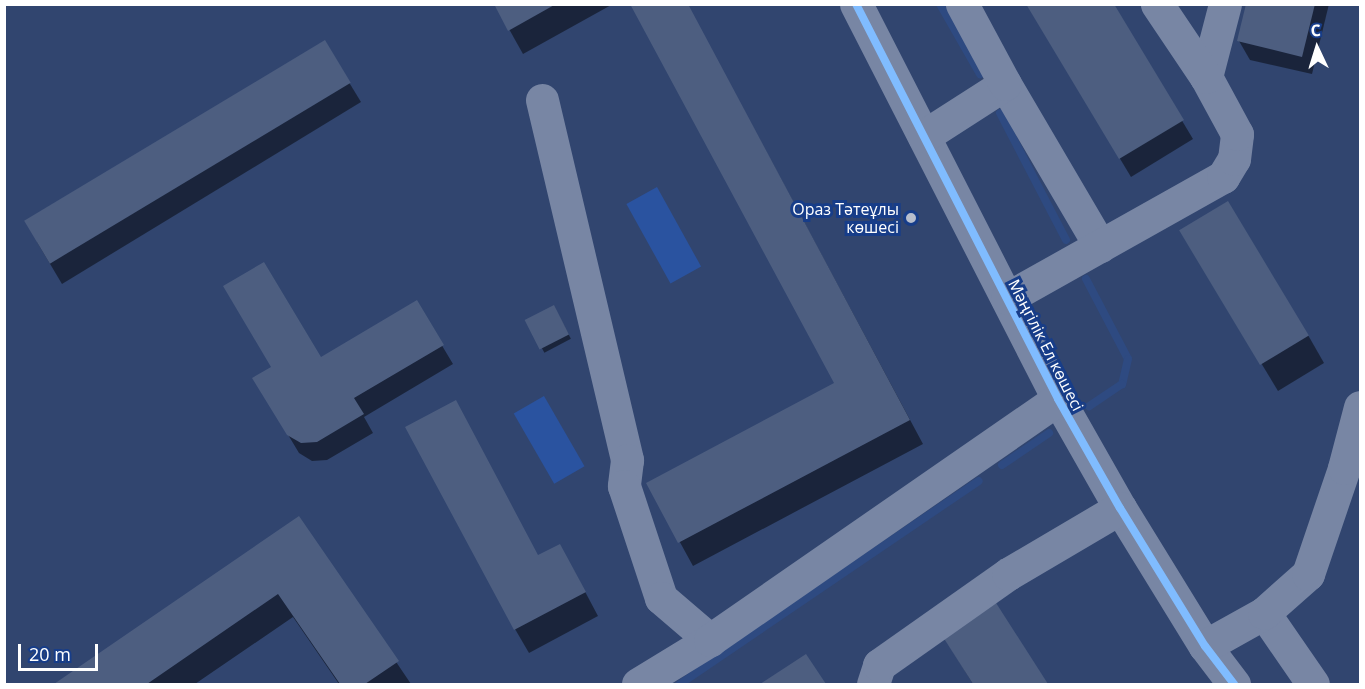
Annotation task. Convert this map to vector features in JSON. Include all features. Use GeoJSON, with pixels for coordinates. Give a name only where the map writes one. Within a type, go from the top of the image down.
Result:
{"type":"FeatureCollection","features":[{"type":"Feature","properties":{"kind":"street","name":"Мәңгілік Ел көшесі"},"geometry":{"type":"LineString","coordinates":[[856,4],[1058,399],[1120,508],[1205,646],[1234,684]]}},
{"type":"Feature","properties":{"kind":"street"},"geometry":{"type":"LineString","coordinates":[[962,4],[1005,84],[1100,246]]}},
{"type":"Feature","properties":{"kind":"street"},"geometry":{"type":"LineString","coordinates":[[1006,298],[1223,177],[1234,159],[1236,134],[1206,77],[1157,4]]}},
{"type":"Feature","properties":{"kind":"street"},"geometry":{"type":"LineString","coordinates":[[1206,77],[1224,4]]}},
{"type":"Feature","properties":{"kind":"street"},"geometry":{"type":"LineString","coordinates":[[924,136],[1005,84]]}},
{"type":"Feature","properties":{"kind":"street"},"geometry":{"type":"LineString","coordinates":[[542,100],[627,460],[624,486],[661,598],[710,640]]}},
{"type":"Feature","properties":{"kind":"street"},"geometry":{"type":"LineString","coordinates":[[638,684],[710,640],[1058,399]]}},
{"type":"Feature","properties":{"kind":"street"},"geometry":{"type":"LineString","coordinates":[[1205,646],[1264,613],[1308,574],[1344,468],[1360,407]]}},
{"type":"Feature","properties":{"kind":"street"},"geometry":{"type":"LineString","coordinates":[[873,684],[879,664],[1008,574],[1120,508]]}},
{"type":"Feature","properties":{"kind":"street"},"geometry":{"type":"LineString","coordinates":[[1264,613],[1313,684]]}},
{"type":"Feature","properties":{"kind":"shaded area"},"geometry":{"type":"Polygon","coordinates":[[[657,187],[701,267],[671,284],[626,204],[657,187]]]}},
{"type":"Feature","properties":{"kind":"shaded area"},"geometry":{"type":"Polygon","coordinates":[[[544,396],[584,466],[554,484],[514,414],[544,396]]]}},
{"type":"Feature","properties":{"kind":"building"},"geometry":{"type":"Polygon","coordinates":[[[494,4],[556,4],[508,31],[494,4]]]}},
{"type":"Feature","properties":{"kind":"building"},"geometry":{"type":"Polygon","coordinates":[[[630,4],[688,4],[910,420],[678,543],[646,483],[834,383],[630,4]]]}},
{"type":"Feature","properties":{"kind":"building"},"geometry":{"type":"Polygon","coordinates":[[[1026,4],[1114,4],[1184,120],[1119,159],[1026,4]]]}},
{"type":"Feature","properties":{"kind":"building"},"geometry":{"type":"Polygon","coordinates":[[[1246,4],[1315,4],[1302,57],[1237,41],[1246,4]]]}},
{"type":"Feature","properties":{"kind":"building"},"geometry":{"type":"Polygon","coordinates":[[[325,40],[351,83],[50,264],[24,221],[325,40]]]}},
{"type":"Feature","properties":{"kind":"building"},"geometry":{"type":"Polygon","coordinates":[[[1228,201],[1309,336],[1260,365],[1179,230],[1228,201]]]}},
{"type":"Feature","properties":{"kind":"building"},"geometry":{"type":"Polygon","coordinates":[[[264,262],[321,357],[417,300],[444,345],[354,398],[364,414],[317,442],[301,443],[287,435],[252,378],[271,367],[223,286],[264,262]]]}},
{"type":"Feature","properties":{"kind":"building"},"geometry":{"type":"Polygon","coordinates":[[[554,305],[569,334],[540,349],[525,320],[554,305]]]}},
{"type":"Feature","properties":{"kind":"building"},"geometry":{"type":"Polygon","coordinates":[[[456,400],[538,555],[560,544],[586,592],[514,630],[405,427],[456,400]]]}},
{"type":"Feature","properties":{"kind":"building"},"geometry":{"type":"Polygon","coordinates":[[[299,516],[399,661],[365,684],[340,684],[278,594],[147,684],[54,684],[299,516]]]}},
{"type":"Feature","properties":{"kind":"building"},"geometry":{"type":"Polygon","coordinates":[[[989,592],[1048,684],[973,684],[936,626],[989,592]]]}},
{"type":"Feature","properties":{"kind":"building"},"geometry":{"type":"Polygon","coordinates":[[[806,654],[826,684],[760,684],[806,654]]]}},
{"type":"Feature","properties":{"kind":"waterway"},"geometry":{"type":"LineString","coordinates":[[940,4],[980,74]]}},
{"type":"Feature","properties":{"kind":"waterway"},"geometry":{"type":"LineString","coordinates":[[1000,113],[1066,240]]}},
{"type":"Feature","properties":{"kind":"waterway"},"geometry":{"type":"LineString","coordinates":[[1086,279],[1128,359],[1122,384],[1089,406]]}},
{"type":"Feature","properties":{"kind":"waterway"},"geometry":{"type":"LineString","coordinates":[[1002,465],[1049,433]]}},
{"type":"Feature","properties":{"kind":"waterway"},"geometry":{"type":"LineString","coordinates":[[680,684],[979,481]]}},
{"type":"Feature","properties":{"kind":"cycle path"},"geometry":{"type":"LineString","coordinates":[[856,4],[1058,399],[1120,508],[1205,646],[1234,684]]}},
{"type":"Feature","properties":{"kind":"place","name":"Ораз Тәтеұлы көшесі"},"geometry":{"type":"Point","coordinates":[911,218]}}]}
